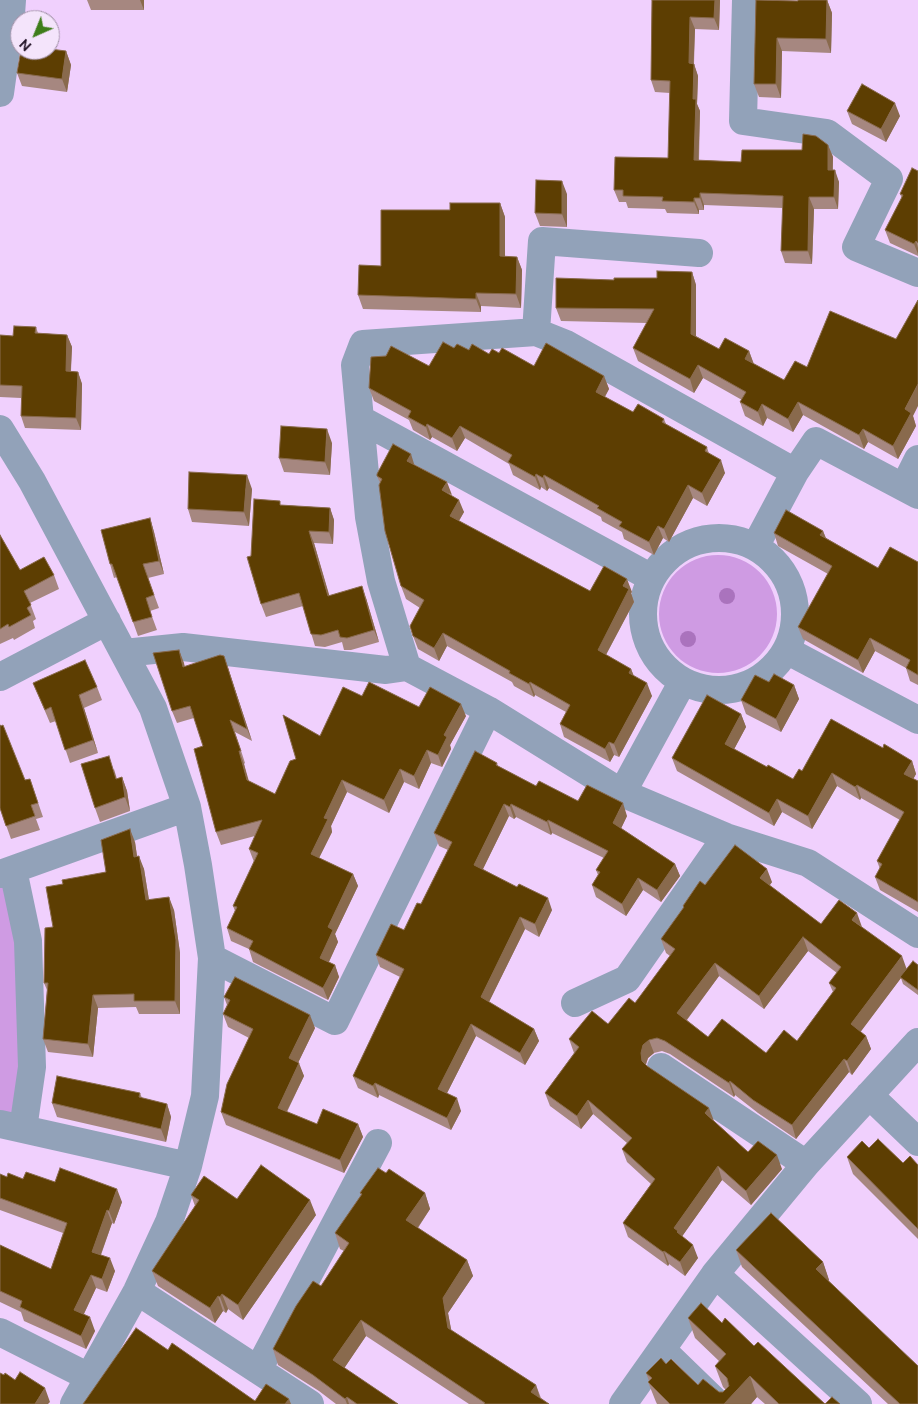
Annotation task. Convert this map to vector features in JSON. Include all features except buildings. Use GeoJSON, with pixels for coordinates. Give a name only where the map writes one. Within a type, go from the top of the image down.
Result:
{"type":"FeatureCollection","features":[{"type":"Feature","properties":{"kind":"street"},"geometry":{"type":"LineString","coordinates":[[0,92],[12,0]]}},
{"type":"Feature","properties":{"kind":"street"},"geometry":{"type":"LineString","coordinates":[[746,0],[743,120],[827,133],[889,179],[856,247],[918,273]]}},
{"type":"Feature","properties":{"kind":"street"},"geometry":{"type":"LineString","coordinates":[[536,332],[542,242],[699,253]]}},
{"type":"Feature","properties":{"kind":"street"},"geometry":{"type":"LineString","coordinates":[[407,667],[382,581],[369,517],[355,365],[363,344],[536,332],[566,344],[795,472]]}},
{"type":"Feature","properties":{"kind":"street"},"geometry":{"type":"LineString","coordinates":[[360,419],[652,578]]}},
{"type":"Feature","properties":{"kind":"street"},"geometry":{"type":"LineString","coordinates":[[0,429],[32,481],[153,708],[187,807],[212,958],[205,1096],[188,1166],[169,1222],[137,1291],[74,1404]]}},
{"type":"Feature","properties":{"kind":"street"},"geometry":{"type":"LineString","coordinates":[[755,547],[795,472],[816,441],[911,491],[918,459]]}},
{"type":"Feature","properties":{"kind":"street"},"geometry":{"type":"LineString","coordinates":[[722,538],[739,541],[755,547],[769,557],[780,569],[794,600],[792,634],[786,650],[770,670],[749,684],[733,689],[716,690],[699,687],[683,681],[657,659],[649,644],[644,628],[643,610],[652,578],[661,564],[674,553],[689,544],[705,539],[722,538]]}},
{"type":"Feature","properties":{"kind":"street"},"geometry":{"type":"LineString","coordinates":[[0,677],[107,620]]}},
{"type":"Feature","properties":{"kind":"street"},"geometry":{"type":"LineString","coordinates":[[124,654],[183,647],[386,670],[407,667],[488,710],[622,793],[726,837],[808,863],[918,934]]}},
{"type":"Feature","properties":{"kind":"street"},"geometry":{"type":"LineString","coordinates":[[786,650],[918,720]]}},
{"type":"Feature","properties":{"kind":"street"},"geometry":{"type":"LineString","coordinates":[[622,793],[683,681]]}},
{"type":"Feature","properties":{"kind":"street"},"geometry":{"type":"LineString","coordinates":[[212,958],[335,1022],[488,710]]}},
{"type":"Feature","properties":{"kind":"street"},"geometry":{"type":"LineString","coordinates":[[187,807],[7,872],[28,941],[32,1067],[11,1127],[188,1166]]}},
{"type":"Feature","properties":{"kind":"street"},"geometry":{"type":"LineString","coordinates":[[575,1003],[627,979],[726,837]]}},
{"type":"Feature","properties":{"kind":"street"},"geometry":{"type":"LineString","coordinates":[[622,1404],[715,1274],[806,1164],[918,1042]]}},
{"type":"Feature","properties":{"kind":"street"},"geometry":{"type":"LineString","coordinates":[[661,1067],[806,1164]]}},
{"type":"Feature","properties":{"kind":"street"},"geometry":{"type":"LineString","coordinates":[[870,1095],[918,1142]]}},
{"type":"Feature","properties":{"kind":"street"},"geometry":{"type":"LineString","coordinates":[[258,1370],[378,1143]]}},
{"type":"Feature","properties":{"kind":"street"},"geometry":{"type":"LineString","coordinates":[[715,1274],[858,1404]]}},
{"type":"Feature","properties":{"kind":"street"},"geometry":{"type":"LineString","coordinates":[[137,1291],[310,1404]]}},
{"type":"Feature","properties":{"kind":"street"},"geometry":{"type":"LineString","coordinates":[[0,1332],[90,1377]]}},
{"type":"Feature","properties":{"kind":"lane"},"geometry":{"type":"LineString","coordinates":[[665,1343],[728,1404]]}},
{"type":"Feature","properties":{"kind":"shaded area"},"geometry":{"type":"Polygon","coordinates":[[[718,555],[740,560],[751,565],[767,581],[772,592],[777,614],[772,636],[767,647],[751,663],[740,668],[718,673],[696,668],[685,663],[669,647],[664,636],[659,614],[664,592],[669,581],[685,565],[696,560],[718,555]]]}},
{"type":"Feature","properties":{"kind":"shaded area"},"geometry":{"type":"Polygon","coordinates":[[[0,885],[14,894],[23,1105],[5,1121],[0,1119],[0,885]]]}}]}
